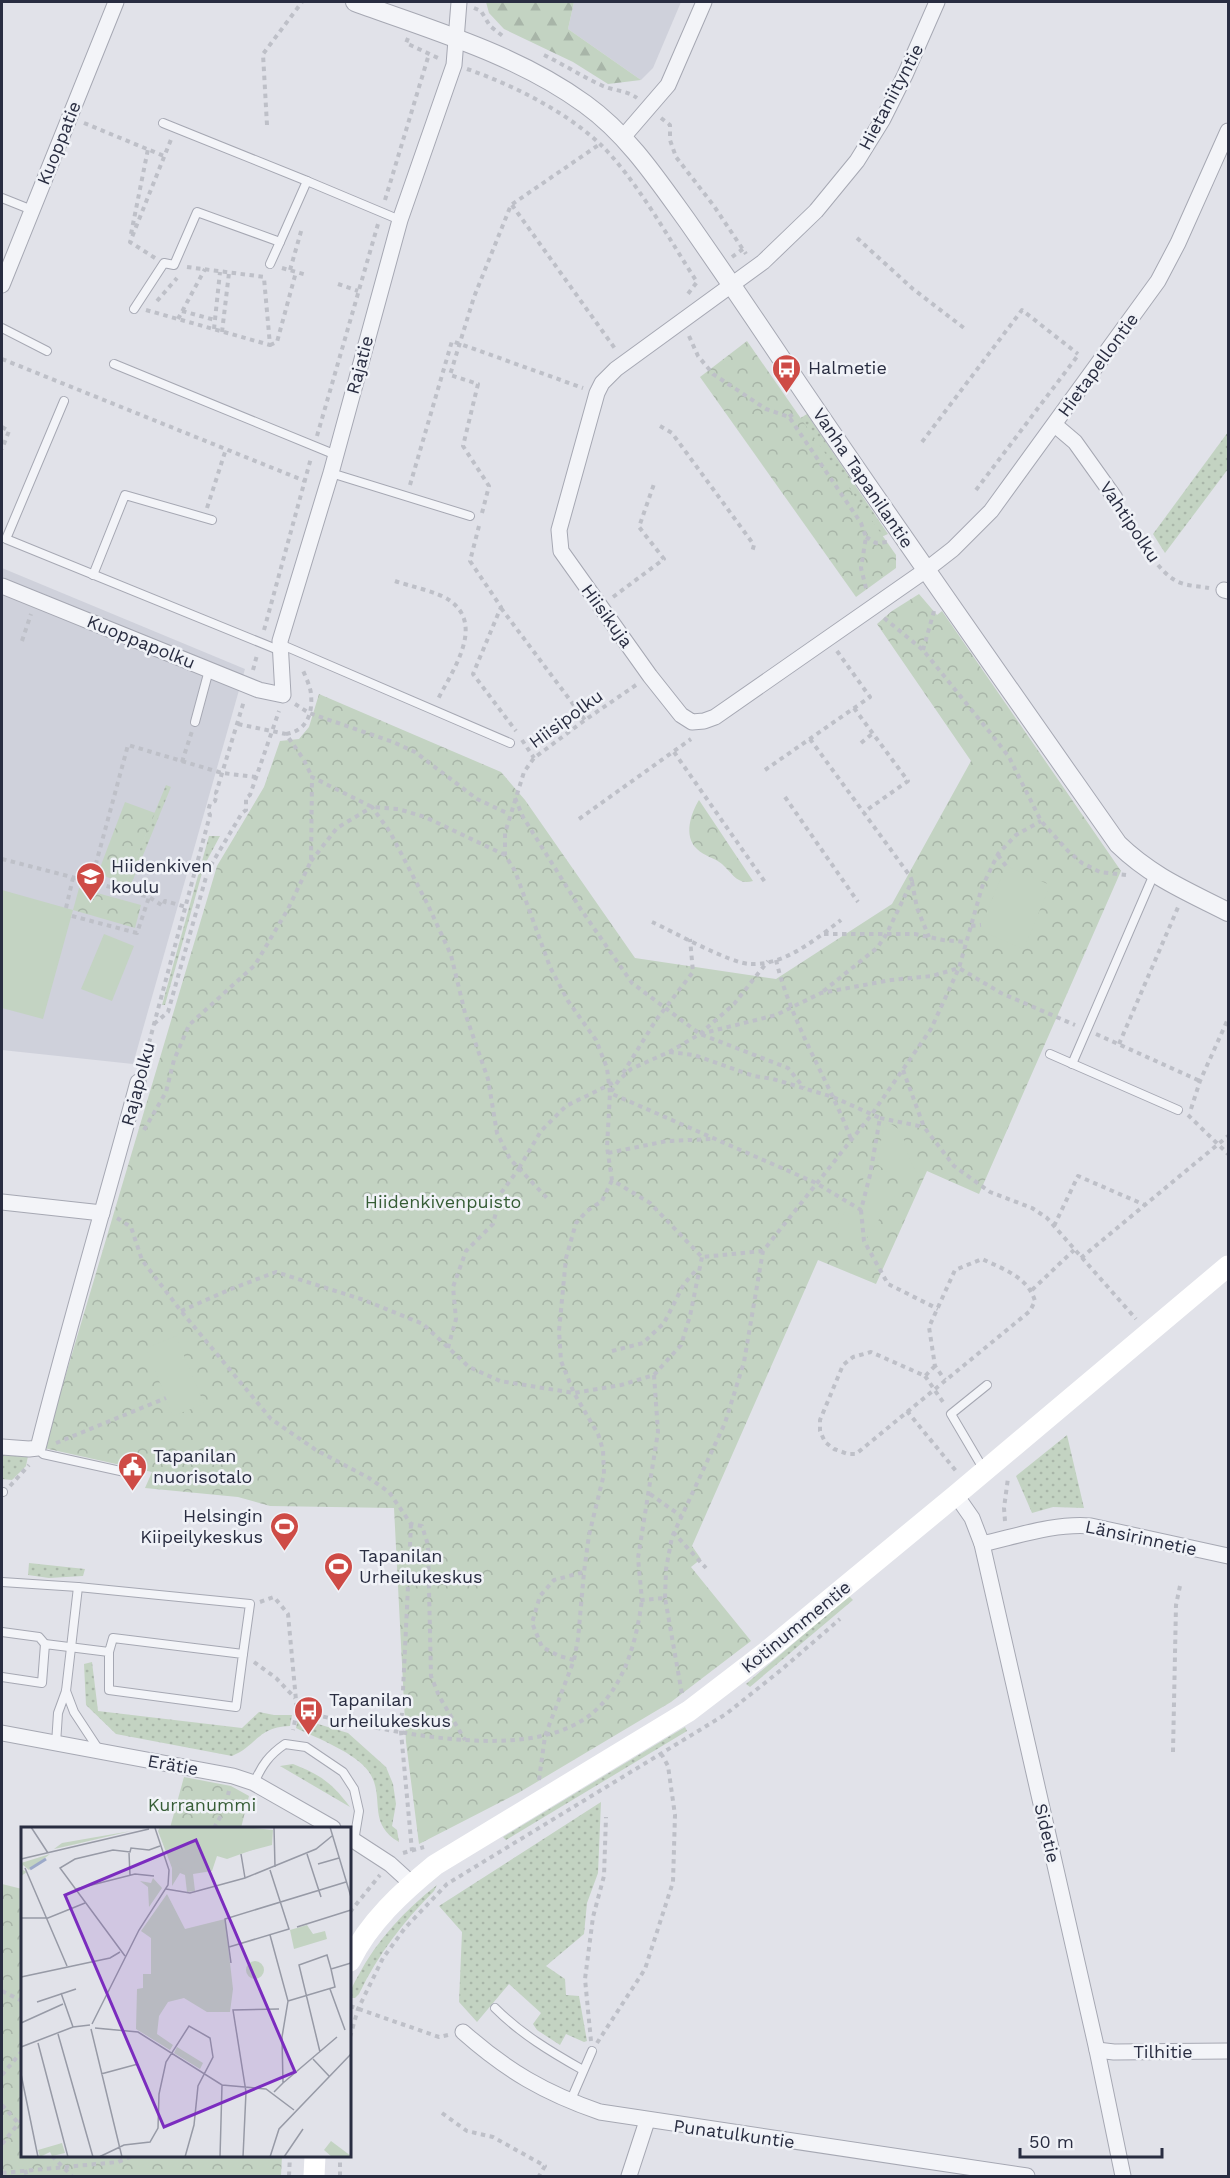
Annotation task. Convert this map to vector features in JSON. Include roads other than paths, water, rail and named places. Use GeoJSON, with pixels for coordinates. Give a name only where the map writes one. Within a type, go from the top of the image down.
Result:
{"type":"FeatureCollection","features":[{"type":"Feature","properties":{"kind":"main road","name":"Kotinummentie"},"geometry":{"type":"LineString","coordinates":[[351,1960],[364,1937],[381,1915],[412,1884],[444,1859],[689,1711],[766,1652],[957,1484],[984,1472],[1228,1266]]}},
{"type":"Feature","properties":{"kind":"main road"},"geometry":{"type":"LineString","coordinates":[[314,2176],[315,2157]]}},
{"type":"Feature","properties":{"kind":"street","name":"Kuoppatie"},"geometry":{"type":"LineString","coordinates":[[2,285],[116,2]]}},
{"type":"Feature","properties":{"kind":"street","name":"Vanha Tapanilantie"},"geometry":{"type":"LineString","coordinates":[[355,2],[402,17],[496,53],[540,76],[585,104],[624,136],[653,174],[1118,844],[1154,874],[1228,912]]}},
{"type":"Feature","properties":{"kind":"street","name":"Rajatie"},"geometry":{"type":"LineString","coordinates":[[283,695],[281,647],[400,220],[454,64],[459,2]]}},
{"type":"Feature","properties":{"kind":"street"},"geometry":{"type":"LineString","coordinates":[[624,136],[668,85],[704,2]]}},
{"type":"Feature","properties":{"kind":"street","name":"Hietaniityntie"},"geometry":{"type":"LineString","coordinates":[[731,286],[780,247],[816,212],[857,161],[887,110],[938,2]]}},
{"type":"Feature","properties":{"kind":"street","name":"Hietapellontie"},"geometry":{"type":"LineString","coordinates":[[926,570],[953,549],[991,511],[1107,355],[1158,282],[1181,238],[1228,131]]}},
{"type":"Feature","properties":{"kind":"street","name":"Hiisikuja"},"geometry":{"type":"LineString","coordinates":[[731,286],[616,369],[602,383],[597,393],[559,530],[561,551],[650,676],[681,715],[692,722],[715,717],[870,599],[926,570]]}},
{"type":"Feature","properties":{"kind":"street","name":"Vahtipolku"},"geometry":{"type":"LineString","coordinates":[[1054,426],[1075,442],[1115,498]]}},
{"type":"Feature","properties":{"kind":"street","name":"Kuoppapolku"},"geometry":{"type":"LineString","coordinates":[[2,585],[248,686],[283,695]]}},
{"type":"Feature","properties":{"kind":"street","name":"Rajapolku"},"geometry":{"type":"LineString","coordinates":[[38,1448],[68,1327],[106,1213],[138,1082]]}},
{"type":"Feature","properties":{"kind":"street"},"geometry":{"type":"LineString","coordinates":[[2,1202],[106,1213]]}},
{"type":"Feature","properties":{"kind":"street"},"geometry":{"type":"LineString","coordinates":[[2,1447],[38,1448]]}},
{"type":"Feature","properties":{"kind":"street","name":"Sidetie"},"geometry":{"type":"LineString","coordinates":[[957,1484],[982,1544],[1097,2050],[1123,2176]]}},
{"type":"Feature","properties":{"kind":"street","name":"Länsirinnetie"},"geometry":{"type":"LineString","coordinates":[[982,1544],[1060,1526],[1075,1525],[1091,1526],[1228,1556]]}},
{"type":"Feature","properties":{"kind":"street","name":"Erätie"},"geometry":{"type":"LineString","coordinates":[[2,1733],[233,1776],[254,1783],[331,1827]]}},
{"type":"Feature","properties":{"kind":"street"},"geometry":{"type":"LineString","coordinates":[[352,1839],[390,1864],[412,1884]]}},
{"type":"Feature","properties":{"kind":"street","name":"Punatulkuntie"},"geometry":{"type":"LineString","coordinates":[[463,2032],[505,2066],[542,2089],[600,2112],[647,2121],[1028,2176]]}},
{"type":"Feature","properties":{"kind":"street","name":"Tilhitie"},"geometry":{"type":"LineString","coordinates":[[1097,2050],[1114,2052],[1228,2051]]}},
{"type":"Feature","properties":{"kind":"street"},"geometry":{"type":"LineString","coordinates":[[629,2176],[647,2121]]}},
{"type":"Feature","properties":{"kind":"lane"},"geometry":{"type":"LineString","coordinates":[[164,123],[400,220]]}},
{"type":"Feature","properties":{"kind":"lane"},"geometry":{"type":"LineString","coordinates":[[270,264],[308,181]]}},
{"type":"Feature","properties":{"kind":"lane"},"geometry":{"type":"LineString","coordinates":[[2,198],[32,210]]}},
{"type":"Feature","properties":{"kind":"lane"},"geometry":{"type":"LineString","coordinates":[[135,308],[164,263],[174,265],[197,212],[280,242]]}},
{"type":"Feature","properties":{"kind":"lane"},"geometry":{"type":"LineString","coordinates":[[2,328],[47,351]]}},
{"type":"Feature","properties":{"kind":"lane"},"geometry":{"type":"LineString","coordinates":[[114,364],[336,455]]}},
{"type":"Feature","properties":{"kind":"lane"},"geometry":{"type":"LineString","coordinates":[[63,401],[6,539],[260,643],[281,647],[510,743]]}},
{"type":"Feature","properties":{"kind":"lane"},"geometry":{"type":"LineString","coordinates":[[329,481],[407,497],[470,516]]}},
{"type":"Feature","properties":{"kind":"lane"},"geometry":{"type":"LineString","coordinates":[[93,575],[125,495],[208,519]]}},
{"type":"Feature","properties":{"kind":"lane"},"geometry":{"type":"LineString","coordinates":[[195,722],[209,670]]}},
{"type":"Feature","properties":{"kind":"lane"},"geometry":{"type":"LineString","coordinates":[[1072,1064],[1154,874]]}},
{"type":"Feature","properties":{"kind":"lane"},"geometry":{"type":"LineString","coordinates":[[1050,1054],[1178,1110]]}},
{"type":"Feature","properties":{"kind":"lane"},"geometry":{"type":"LineString","coordinates":[[984,1472],[951,1414],[987,1385]]}},
{"type":"Feature","properties":{"kind":"lane"},"geometry":{"type":"LineString","coordinates":[[38,1448],[44,1454],[134,1474]]}},
{"type":"Feature","properties":{"kind":"lane"},"geometry":{"type":"LineString","coordinates":[[2,1582],[250,1604],[236,1707],[109,1690],[109,1652],[113,1638],[243,1654]]}},
{"type":"Feature","properties":{"kind":"lane"},"geometry":{"type":"LineString","coordinates":[[57,1744],[58,1713],[66,1691],[78,1587]]}},
{"type":"Feature","properties":{"kind":"lane"},"geometry":{"type":"LineString","coordinates":[[2,1632],[39,1636],[45,1644],[42,1683],[2,1677]]}},
{"type":"Feature","properties":{"kind":"lane"},"geometry":{"type":"LineString","coordinates":[[45,1644],[109,1652]]}},
{"type":"Feature","properties":{"kind":"lane"},"geometry":{"type":"LineString","coordinates":[[66,1691],[74,1712],[101,1752]]}},
{"type":"Feature","properties":{"kind":"lane"},"geometry":{"type":"LineString","coordinates":[[254,1783],[270,1754],[285,1744],[306,1747],[343,1772],[354,1789],[359,1811],[352,1839]]}},
{"type":"Feature","properties":{"kind":"lane"},"geometry":{"type":"LineString","coordinates":[[495,2008],[514,2027],[538,2045],[583,2070]]}},
{"type":"Feature","properties":{"kind":"lane"},"geometry":{"type":"LineString","coordinates":[[570,2102],[592,2051]]}},
{"type":"Feature","properties":{"kind":"place","name":"Halmetie"},"geometry":{"type":"Point","coordinates":[787,394]}},
{"type":"Feature","properties":{"kind":"place","name":"Hiidenkiven koulu"},"geometry":{"type":"Point","coordinates":[90,902]}},
{"type":"Feature","properties":{"kind":"place","name":"Tapanilan nuorisotalo"},"geometry":{"type":"Point","coordinates":[132,1492]}},
{"type":"Feature","properties":{"kind":"place","name":"Helsingin Kiipeilykeskus"},"geometry":{"type":"Point","coordinates":[284,1552]}},
{"type":"Feature","properties":{"kind":"place","name":"Tapanilan Urheilukeskus"},"geometry":{"type":"Point","coordinates":[338,1592]}},
{"type":"Feature","properties":{"kind":"place","name":"Tapanilan urheilukeskus"},"geometry":{"type":"Point","coordinates":[308,1736]}},
{"type":"Feature","properties":{"kind":"park label","name":"Hiidenkivenpuisto"},"geometry":{"type":"Point","coordinates":[443,1202]}},
{"type":"Feature","properties":{"kind":"park label","name":"Kurranummi"},"geometry":{"type":"Point","coordinates":[202,1805]}}]}
